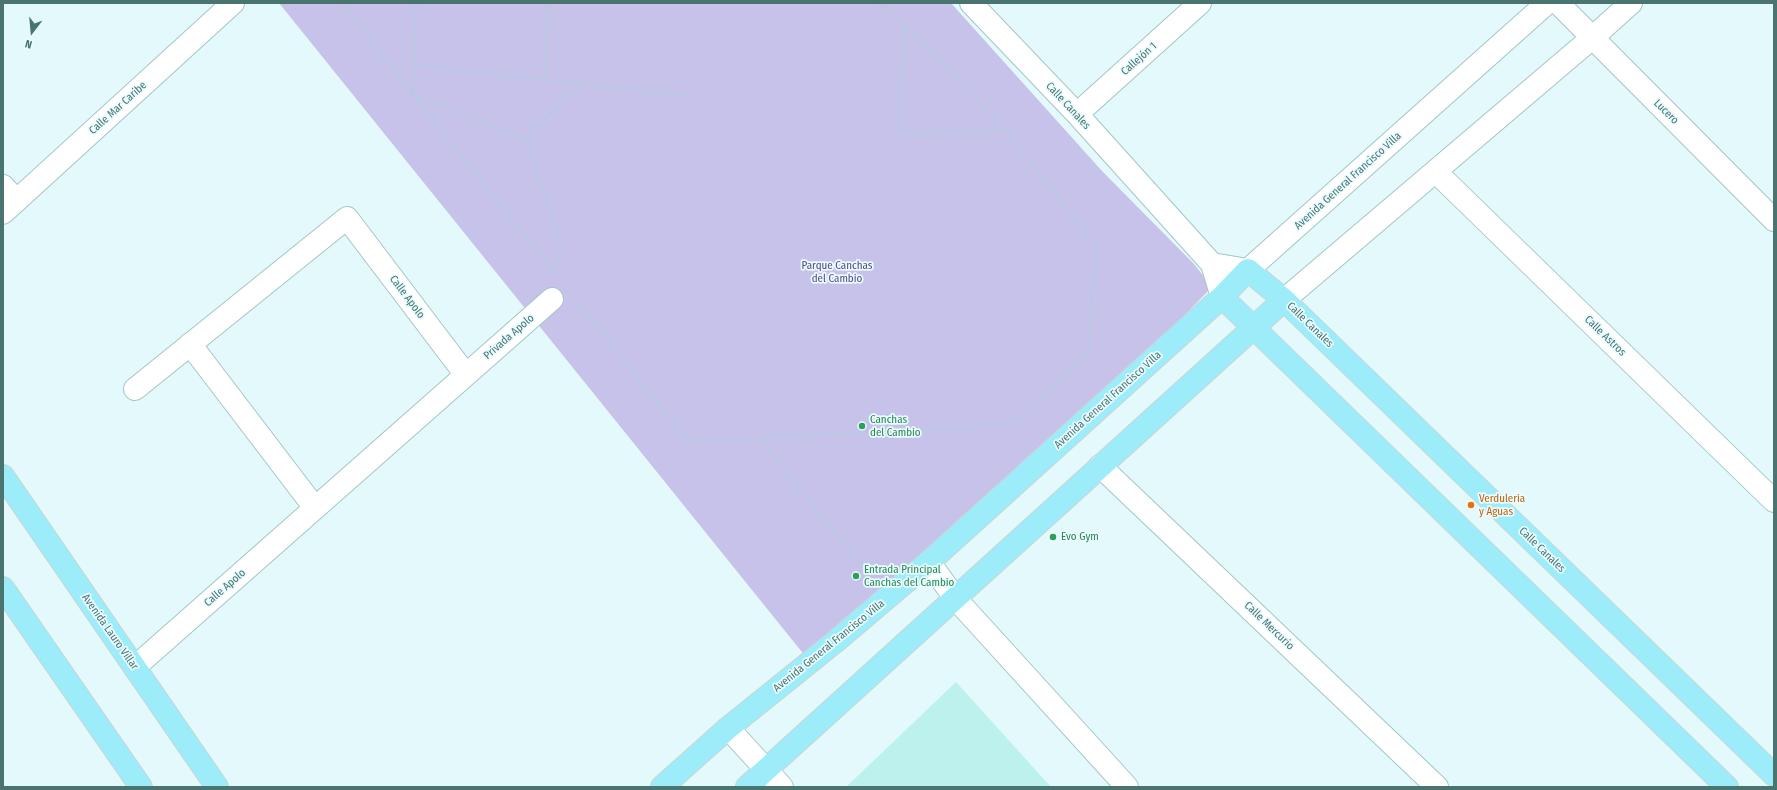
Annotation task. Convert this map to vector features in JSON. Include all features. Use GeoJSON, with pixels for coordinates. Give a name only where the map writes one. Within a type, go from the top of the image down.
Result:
{"type":"FeatureCollection","features":[{"type":"Feature","properties":{"kind":"main road","name":"Avenida General Francisco Villa"},"geometry":{"type":"LineString","coordinates":[[662,787],[728,728],[930,562],[1222,297],[1248,270]]}},
{"type":"Feature","properties":{"kind":"main road","name":"Calle Canales"},"geometry":{"type":"LineString","coordinates":[[1248,270],[1284,300],[1774,775]]}},
{"type":"Feature","properties":{"kind":"main road","name":"Calle Canales"},"geometry":{"type":"LineString","coordinates":[[1222,297],[1727,787]]}},
{"type":"Feature","properties":{"kind":"main road"},"geometry":{"type":"LineString","coordinates":[[747,787],[1284,300]]}},
{"type":"Feature","properties":{"kind":"main road","name":"Avenida Lauro Villar"},"geometry":{"type":"LineString","coordinates":[[3,476],[217,787]]}},
{"type":"Feature","properties":{"kind":"main road"},"geometry":{"type":"LineString","coordinates":[[3,588],[141,787]]}},
{"type":"Feature","properties":{"kind":"street","name":"Calle Mar Caribe"},"geometry":{"type":"LineString","coordinates":[[7,200],[233,3]]}},
{"type":"Feature","properties":{"kind":"street","name":"Calle Canales"},"geometry":{"type":"LineString","coordinates":[[972,3],[1077,114],[1212,264],[1222,297]]}},
{"type":"Feature","properties":{"kind":"street","name":"Callejón 1"},"geometry":{"type":"LineString","coordinates":[[1077,114],[1200,3]]}},
{"type":"Feature","properties":{"kind":"street","name":"Avenida General Francisco Villa"},"geometry":{"type":"LineString","coordinates":[[1248,270],[1547,3]]}},
{"type":"Feature","properties":{"kind":"street","name":"Lucero"},"geometry":{"type":"LineString","coordinates":[[1558,3],[1592,38],[1771,211]]}},
{"type":"Feature","properties":{"kind":"street"},"geometry":{"type":"LineString","coordinates":[[1284,300],[1436,172],[1631,3]]}},
{"type":"Feature","properties":{"kind":"street","name":"Calle Astros"},"geometry":{"type":"LineString","coordinates":[[1436,172],[1774,501]]}},
{"type":"Feature","properties":{"kind":"street","name":"Calle Apolo"},"geometry":{"type":"LineString","coordinates":[[135,389],[347,218],[466,375],[135,667]]}},
{"type":"Feature","properties":{"kind":"street"},"geometry":{"type":"LineString","coordinates":[[1212,264],[1248,270]]}},
{"type":"Feature","properties":{"kind":"street","name":"Privada Apolo"},"geometry":{"type":"LineString","coordinates":[[466,375],[552,299]]}},
{"type":"Feature","properties":{"kind":"street"},"geometry":{"type":"LineString","coordinates":[[190,344],[315,508]]}},
{"type":"Feature","properties":{"kind":"street","name":"Calle Mercurio"},"geometry":{"type":"LineString","coordinates":[[1100,466],[1438,787]]}},
{"type":"Feature","properties":{"kind":"street"},"geometry":{"type":"LineString","coordinates":[[930,562],[955,598],[1127,787]]}},
{"type":"Feature","properties":{"kind":"street"},"geometry":{"type":"LineString","coordinates":[[728,728],[782,787]]}},
{"type":"Feature","properties":{"kind":"path"},"geometry":{"type":"LineString","coordinates":[[341,3],[558,277]]}},
{"type":"Feature","properties":{"kind":"path"},"geometry":{"type":"LineString","coordinates":[[414,95],[416,3]]}},
{"type":"Feature","properties":{"kind":"path"},"geometry":{"type":"LineString","coordinates":[[545,80],[548,3]]}},
{"type":"Feature","properties":{"kind":"path"},"geometry":{"type":"LineString","coordinates":[[575,299],[677,428],[687,438],[699,442],[1004,425],[1016,419],[1081,360],[1088,350],[1096,251],[1092,240],[1005,130],[904,25],[879,3]]}},
{"type":"Feature","properties":{"kind":"path"},"geometry":{"type":"LineString","coordinates":[[904,25],[899,123],[901,130],[908,134],[1005,130]]}},
{"type":"Feature","properties":{"kind":"path"},"geometry":{"type":"LineString","coordinates":[[414,65],[693,96]]}},
{"type":"Feature","properties":{"kind":"path"},"geometry":{"type":"LineString","coordinates":[[525,139],[580,83]]}},
{"type":"Feature","properties":{"kind":"path"},"geometry":{"type":"LineString","coordinates":[[414,95],[525,139],[561,250],[559,259],[550,268]]}},
{"type":"Feature","properties":{"kind":"path"},"geometry":{"type":"LineString","coordinates":[[759,438],[887,598]]}},
{"type":"Feature","properties":{"kind":"green space","name":"Canchas del Cambio"},"geometry":{"type":"Polygon","coordinates":[[[279,3],[951,3],[1102,171],[1194,264],[1212,287],[1133,368],[810,662],[279,3]]]}},
{"type":"Feature","properties":{"kind":"building"},"geometry":{"type":"Polygon","coordinates":[[[956,682],[1051,787],[846,787],[956,682]]]}},
{"type":"Feature","properties":{"kind":"place","name":"Canchas del Cambio"},"geometry":{"type":"Point","coordinates":[862,426]}},
{"type":"Feature","properties":{"kind":"place","name":"Verduleria y Aguas"},"geometry":{"type":"Point","coordinates":[1471,505]}},
{"type":"Feature","properties":{"kind":"place","name":"Evo Gym"},"geometry":{"type":"Point","coordinates":[1053,537]}},
{"type":"Feature","properties":{"kind":"place","name":"Entrada Principal Canchas del Cambio"},"geometry":{"type":"Point","coordinates":[856,576]}},
{"type":"Feature","properties":{"kind":"park label","name":"Parque Canchas del Cambio"},"geometry":{"type":"Point","coordinates":[837,272]}}]}
